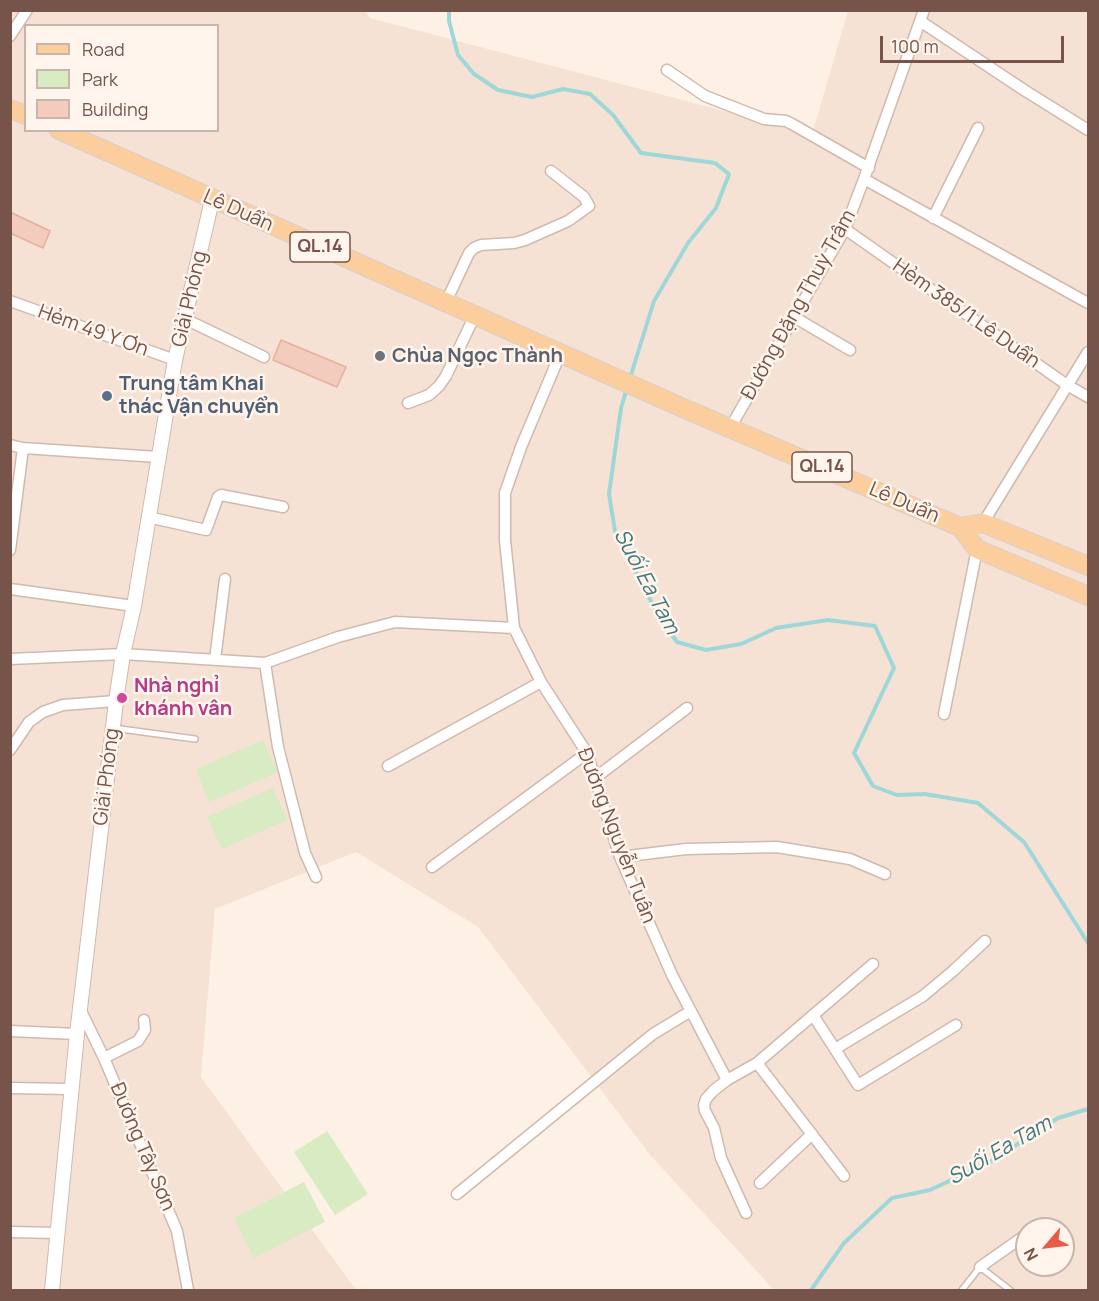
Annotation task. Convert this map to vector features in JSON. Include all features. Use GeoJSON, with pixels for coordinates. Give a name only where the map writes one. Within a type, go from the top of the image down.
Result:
{"type":"FeatureCollection","features":[{"type":"Feature","properties":{"kind":"main road","name":"Lê Duẩn"},"geometry":{"type":"LineString","coordinates":[[63,132],[683,408],[960,527],[977,549],[1089,596]]}},
{"type":"Feature","properties":{"kind":"main road","name":"Lê Duẩn"},"geometry":{"type":"LineString","coordinates":[[960,527],[983,523]]}},
{"type":"Feature","properties":{"kind":"main road"},"geometry":{"type":"LineString","coordinates":[[983,523],[1089,566]]}},
{"type":"Feature","properties":{"kind":"street"},"geometry":{"type":"LineString","coordinates":[[10,36],[27,10]]}},
{"type":"Feature","properties":{"kind":"street"},"geometry":{"type":"LineString","coordinates":[[922,16],[1033,96],[1089,130]]}},
{"type":"Feature","properties":{"kind":"street","name":"Đường Đặng Thuỳ Trâm"},"geometry":{"type":"LineString","coordinates":[[730,428],[845,229],[922,16]]}},
{"type":"Feature","properties":{"kind":"street"},"geometry":{"type":"LineString","coordinates":[[667,70],[705,96],[764,119],[792,123],[868,168]]}},
{"type":"Feature","properties":{"kind":"street"},"geometry":{"type":"LineString","coordinates":[[933,218],[978,128]]}},
{"type":"Feature","properties":{"kind":"street"},"geometry":{"type":"LineString","coordinates":[[446,302],[469,253],[474,248],[481,245],[525,240],[567,221],[589,206],[584,197],[551,171]]}},
{"type":"Feature","properties":{"kind":"street"},"geometry":{"type":"LineString","coordinates":[[864,179],[1089,303]]}},
{"type":"Feature","properties":{"kind":"street","name":"Giải Phóng"},"geometry":{"type":"LineString","coordinates":[[52,1290],[76,1034],[112,728],[123,654],[134,606],[176,360],[212,200]]}},
{"type":"Feature","properties":{"kind":"street","name":"Hẻm 385/1 Lê Duẩn"},"geometry":{"type":"LineString","coordinates":[[845,229],[1067,385],[1089,397]]}},
{"type":"Feature","properties":{"kind":"street","name":"Hẻm 49 Y Ơn"},"geometry":{"type":"LineString","coordinates":[[10,301],[176,360]]}},
{"type":"Feature","properties":{"kind":"street"},"geometry":{"type":"LineString","coordinates":[[408,403],[429,395],[439,386],[475,315]]}},
{"type":"Feature","properties":{"kind":"street"},"geometry":{"type":"LineString","coordinates":[[794,317],[850,350]]}},
{"type":"Feature","properties":{"kind":"street"},"geometry":{"type":"LineString","coordinates":[[185,319],[264,357]]}},
{"type":"Feature","properties":{"kind":"street","name":"Đường Nguyễn Tuân"},"geometry":{"type":"LineString","coordinates":[[561,352],[521,447],[505,493],[505,540],[514,628],[541,682],[587,753],[620,857],[672,975],[727,1080]]}},
{"type":"Feature","properties":{"kind":"street"},"geometry":{"type":"LineString","coordinates":[[983,523],[1089,352]]}},
{"type":"Feature","properties":{"kind":"street"},"geometry":{"type":"LineString","coordinates":[[10,445],[23,448],[158,457]]}},
{"type":"Feature","properties":{"kind":"street"},"geometry":{"type":"LineString","coordinates":[[10,550],[23,448]]}},
{"type":"Feature","properties":{"kind":"street"},"geometry":{"type":"LineString","coordinates":[[148,517],[206,530],[218,496],[221,495],[283,507]]}},
{"type":"Feature","properties":{"kind":"street"},"geometry":{"type":"LineString","coordinates":[[944,714],[977,549]]}},
{"type":"Feature","properties":{"kind":"street"},"geometry":{"type":"LineString","coordinates":[[215,660],[225,579]]}},
{"type":"Feature","properties":{"kind":"street"},"geometry":{"type":"LineString","coordinates":[[10,589],[134,606]]}},
{"type":"Feature","properties":{"kind":"street"},"geometry":{"type":"LineString","coordinates":[[10,659],[123,654],[265,663],[338,638],[395,622],[514,628]]}},
{"type":"Feature","properties":{"kind":"street"},"geometry":{"type":"LineString","coordinates":[[265,663],[278,747],[306,853],[316,877]]}},
{"type":"Feature","properties":{"kind":"street"},"geometry":{"type":"LineString","coordinates":[[388,766],[541,682]]}},
{"type":"Feature","properties":{"kind":"street"},"geometry":{"type":"LineString","coordinates":[[10,750],[29,722],[43,712],[63,705],[116,701]]}},
{"type":"Feature","properties":{"kind":"street"},"geometry":{"type":"LineString","coordinates":[[595,778],[687,708]]}},
{"type":"Feature","properties":{"kind":"street"},"geometry":{"type":"LineString","coordinates":[[432,867],[587,753]]}},
{"type":"Feature","properties":{"kind":"street"},"geometry":{"type":"LineString","coordinates":[[620,857],[686,849],[777,847],[849,859],[885,874]]}},
{"type":"Feature","properties":{"kind":"street"},"geometry":{"type":"LineString","coordinates":[[835,1049],[923,996],[953,972],[985,941]]}},
{"type":"Feature","properties":{"kind":"street"},"geometry":{"type":"LineString","coordinates":[[746,1213],[721,1158],[714,1128],[704,1105],[713,1091],[757,1063],[873,964]]}},
{"type":"Feature","properties":{"kind":"street","name":"Đường Tây Sơn"},"geometry":{"type":"LineString","coordinates":[[80,1009],[104,1058],[177,1231],[188,1290]]}},
{"type":"Feature","properties":{"kind":"street"},"geometry":{"type":"LineString","coordinates":[[457,1194],[653,1034],[691,1011]]}},
{"type":"Feature","properties":{"kind":"street"},"geometry":{"type":"LineString","coordinates":[[813,1015],[858,1084],[956,1025]]}},
{"type":"Feature","properties":{"kind":"street"},"geometry":{"type":"LineString","coordinates":[[104,1058],[138,1041],[145,1030],[144,1020]]}},
{"type":"Feature","properties":{"kind":"street"},"geometry":{"type":"LineString","coordinates":[[10,1031],[76,1034]]}},
{"type":"Feature","properties":{"kind":"street"},"geometry":{"type":"LineString","coordinates":[[757,1063],[844,1176]]}},
{"type":"Feature","properties":{"kind":"street"},"geometry":{"type":"LineString","coordinates":[[10,1088],[71,1089]]}},
{"type":"Feature","properties":{"kind":"street"},"geometry":{"type":"LineString","coordinates":[[760,1183],[812,1134]]}},
{"type":"Feature","properties":{"kind":"street"},"geometry":{"type":"LineString","coordinates":[[10,1232],[58,1233]]}},
{"type":"Feature","properties":{"kind":"street"},"geometry":{"type":"LineString","coordinates":[[980,1267],[1015,1242]]}},
{"type":"Feature","properties":{"kind":"lane"},"geometry":{"type":"LineString","coordinates":[[112,728],[195,739]]}},
{"type":"Feature","properties":{"kind":"lane"},"geometry":{"type":"LineString","coordinates":[[962,1290],[980,1267],[1010,1290]]}},
{"type":"Feature","properties":{"kind":"shaded area"},"geometry":{"type":"Polygon","coordinates":[[[10,11],[365,11],[370,18],[812,134],[848,11],[1088,11],[1088,1290],[774,1290],[651,1156],[478,927],[356,852],[215,909],[201,1077],[356,1290],[11,1290],[10,11]]]}},
{"type":"Feature","properties":{"kind":"green space"},"geometry":{"type":"Polygon","coordinates":[[[263,740],[278,772],[209,802],[196,769],[263,740]]]}},
{"type":"Feature","properties":{"kind":"green space"},"geometry":{"type":"Polygon","coordinates":[[[273,788],[287,820],[222,849],[207,817],[273,788]]]}},
{"type":"Feature","properties":{"kind":"green space"},"geometry":{"type":"Polygon","coordinates":[[[327,1131],[368,1194],[335,1215],[294,1152],[327,1131]]]}},
{"type":"Feature","properties":{"kind":"green space"},"geometry":{"type":"Polygon","coordinates":[[[304,1182],[325,1222],[254,1258],[234,1218],[304,1182]]]}},
{"type":"Feature","properties":{"kind":"building"},"geometry":{"type":"Polygon","coordinates":[[[10,212],[50,231],[43,248],[10,233],[10,212]]]}},
{"type":"Feature","properties":{"kind":"building"},"geometry":{"type":"Polygon","coordinates":[[[281,340],[346,367],[337,387],[273,360],[281,340]]]}},
{"type":"Feature","properties":{"kind":"waterway","name":"Suối Ea Tam"},"geometry":{"type":"LineString","coordinates":[[449,10],[449,21],[458,55],[474,74],[498,90],[532,97],[563,89],[590,94],[613,115],[641,153],[715,163],[729,174],[716,208],[688,243],[654,301],[630,378]]}},
{"type":"Feature","properties":{"kind":"waterway","name":"Suối Ea Tam"},"geometry":{"type":"LineString","coordinates":[[627,388],[621,408],[609,494],[615,531],[658,615],[677,642],[706,650],[741,644],[776,628],[828,620],[875,626],[894,668],[854,753],[873,786],[897,795],[925,794],[978,803],[1024,842],[1088,943]]}},
{"type":"Feature","properties":{"kind":"waterway","name":"Suối Ea Tam"},"geometry":{"type":"LineString","coordinates":[[811,1290],[844,1243],[892,1198],[930,1190],[990,1162],[1058,1118],[1088,1109]]}},
{"type":"Feature","properties":{"kind":"place","name":"Chùa Ngọc Thành"},"geometry":{"type":"Point","coordinates":[380,356]}},
{"type":"Feature","properties":{"kind":"place","name":"Trung tâm Khai thác Vận chuyển"},"geometry":{"type":"Point","coordinates":[107,396]}},
{"type":"Feature","properties":{"kind":"place","name":"Nhà nghỉ khánh vân"},"geometry":{"type":"Point","coordinates":[122,698]}}]}
